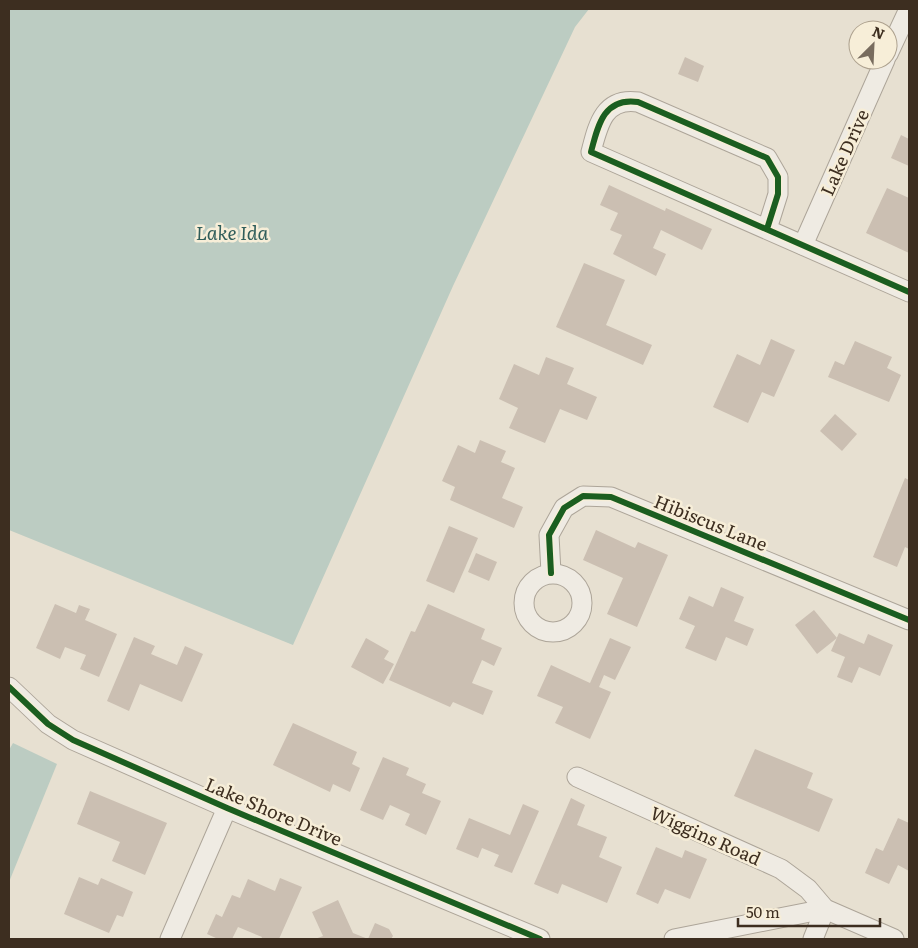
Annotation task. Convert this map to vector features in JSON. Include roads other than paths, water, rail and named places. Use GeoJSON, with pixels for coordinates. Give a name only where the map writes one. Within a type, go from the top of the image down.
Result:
{"type":"FeatureCollection","features":[{"type":"Feature","properties":{"kind":"street"},"geometry":{"type":"LineString","coordinates":[[898,33],[909,9]]}},
{"type":"Feature","properties":{"kind":"street","name":"Lake Drive"},"geometry":{"type":"LineString","coordinates":[[803,244],[881,70]]}},
{"type":"Feature","properties":{"kind":"street"},"geometry":{"type":"LineString","coordinates":[[767,229],[778,194],[778,177],[767,158],[638,102],[626,100],[610,107],[602,118],[592,152],[909,292]]}},
{"type":"Feature","properties":{"kind":"street","name":"Hibiscus Lane"},"geometry":{"type":"LineString","coordinates":[[551,574],[549,535],[564,508],[583,496],[611,498],[909,620]]}},
{"type":"Feature","properties":{"kind":"street","name":"Lake Shore Drive"},"geometry":{"type":"LineString","coordinates":[[9,687],[48,724],[73,740],[226,808],[540,939]]}},
{"type":"Feature","properties":{"kind":"street","name":"Wiggins Road"},"geometry":{"type":"LineString","coordinates":[[577,777],[781,869],[808,889],[825,909]]}},
{"type":"Feature","properties":{"kind":"street"},"geometry":{"type":"LineString","coordinates":[[170,939],[226,808]]}},
{"type":"Feature","properties":{"kind":"street"},"geometry":{"type":"LineString","coordinates":[[812,939],[825,909]]}},
{"type":"Feature","properties":{"kind":"street"},"geometry":{"type":"LineString","coordinates":[[674,939],[825,909],[894,939]]}},
{"type":"Feature","properties":{"kind":"water","name":"Lake Ida"},"geometry":{"type":"Polygon","coordinates":[[[9,9],[589,9],[575,27],[453,286],[293,645],[9,530],[9,9]]]}},
{"type":"Feature","properties":{"kind":"water"},"geometry":{"type":"Polygon","coordinates":[[[13,743],[57,764],[9,882],[9,750],[13,743]]]}}]}
